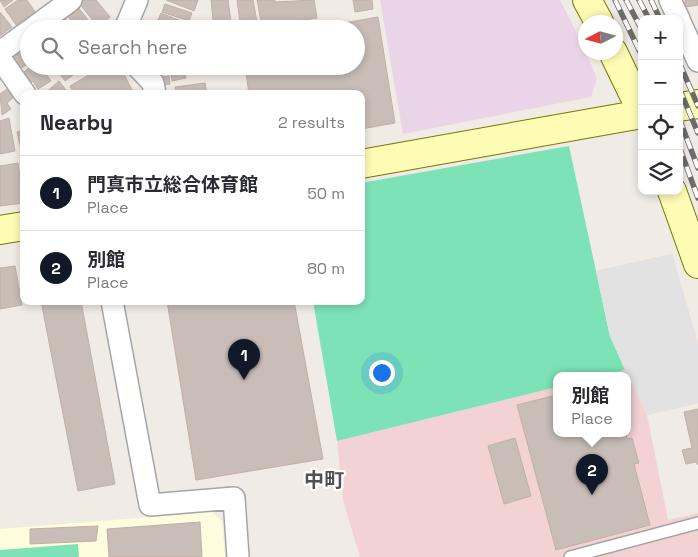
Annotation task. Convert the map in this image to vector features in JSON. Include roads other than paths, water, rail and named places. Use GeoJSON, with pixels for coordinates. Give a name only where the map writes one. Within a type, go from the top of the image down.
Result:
{"type":"FeatureCollection","features":[{"type":"Feature","properties":{"kind":"street"},"geometry":{"type":"LineString","coordinates":[[44,20],[71,0]]}},
{"type":"Feature","properties":{"kind":"street"},"geometry":{"type":"LineString","coordinates":[[129,20],[138,0]]}},
{"type":"Feature","properties":{"kind":"street"},"geometry":{"type":"LineString","coordinates":[[587,0],[595,15]]}},
{"type":"Feature","properties":{"kind":"street"},"geometry":{"type":"LineString","coordinates":[[670,0],[677,15]]}},
{"type":"Feature","properties":{"kind":"street"},"geometry":{"type":"LineString","coordinates":[[683,28],[698,61]]}},
{"type":"Feature","properties":{"kind":"street"},"geometry":{"type":"LineString","coordinates":[[0,52],[20,38]]}},
{"type":"Feature","properties":{"kind":"street"},"geometry":{"type":"LineString","coordinates":[[0,58],[22,90]]}},
{"type":"Feature","properties":{"kind":"street"},"geometry":{"type":"LineString","coordinates":[[617,60],[638,105]]}},
{"type":"Feature","properties":{"kind":"street"},"geometry":{"type":"LineString","coordinates":[[145,75],[153,84],[154,90]]}},
{"type":"Feature","properties":{"kind":"street"},"geometry":{"type":"LineString","coordinates":[[683,107],[698,104]]}},
{"type":"Feature","properties":{"kind":"street"},"geometry":{"type":"LineString","coordinates":[[365,163],[638,114]]}},
{"type":"Feature","properties":{"kind":"street"},"geometry":{"type":"LineString","coordinates":[[673,195],[698,264]]}},
{"type":"Feature","properties":{"kind":"street"},"geometry":{"type":"LineString","coordinates":[[0,230],[20,227]]}},
{"type":"Feature","properties":{"kind":"street"},"geometry":{"type":"LineString","coordinates":[[113,305],[150,504],[234,498],[238,557]]}},
{"type":"Feature","properties":{"kind":"lane"},"geometry":{"type":"LineString","coordinates":[[570,557],[698,523]]}},
{"type":"Feature","properties":{"kind":"railway"},"geometry":{"type":"LineString","coordinates":[[615,0],[638,48]]}},
{"type":"Feature","properties":{"kind":"railway"},"geometry":{"type":"LineString","coordinates":[[626,0],[638,22]]}},
{"type":"Feature","properties":{"kind":"railway"},"geometry":{"type":"LineString","coordinates":[[639,0],[647,15]]}},
{"type":"Feature","properties":{"kind":"railway"},"geometry":{"type":"LineString","coordinates":[[651,0],[658,15]]}},
{"type":"Feature","properties":{"kind":"railway"},"geometry":{"type":"LineString","coordinates":[[683,71],[698,106]]}},
{"type":"Feature","properties":{"kind":"railway"},"geometry":{"type":"LineString","coordinates":[[683,97],[698,133]]}},
{"type":"Feature","properties":{"kind":"railway"},"geometry":{"type":"LineString","coordinates":[[683,129],[698,168]]}},
{"type":"Feature","properties":{"kind":"railway"},"geometry":{"type":"LineString","coordinates":[[680,150],[698,198]]}},
{"type":"Feature","properties":{"kind":"place","name":"門真市立総合体育館"},"geometry":{"type":"Point","coordinates":[244,380]}},
{"type":"Feature","properties":{"kind":"place","name":"別館"},"geometry":{"type":"Point","coordinates":[592,495]}},
{"type":"Feature","properties":{"kind":"district","name":"中町"},"geometry":{"type":"Point","coordinates":[324,480]}}]}
